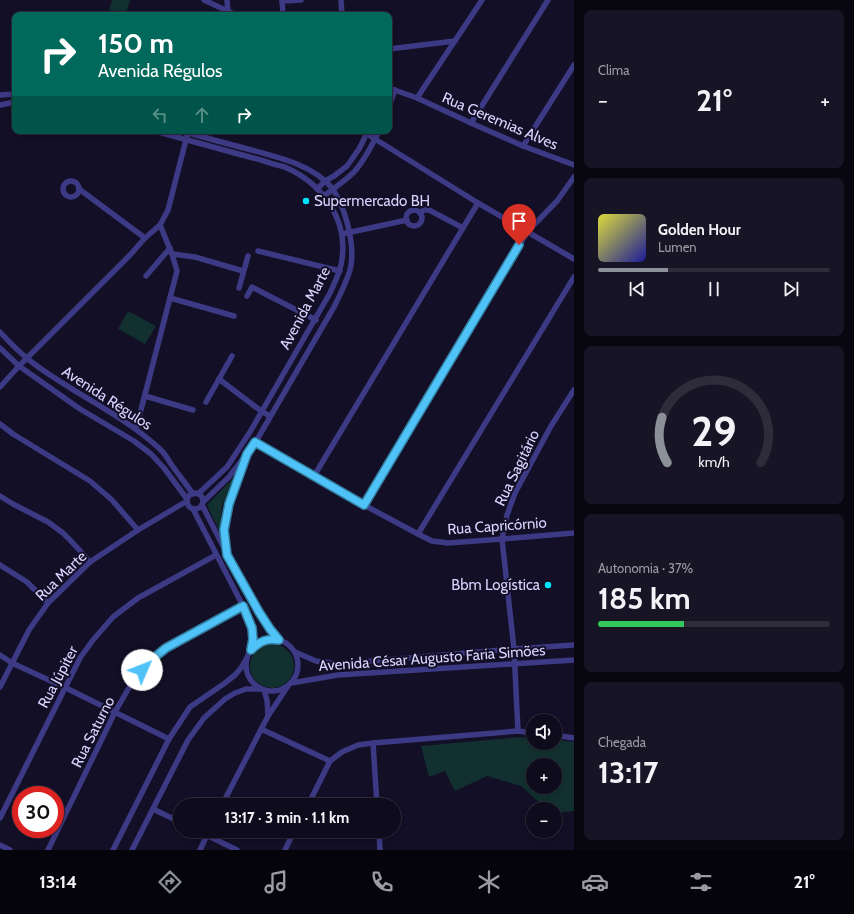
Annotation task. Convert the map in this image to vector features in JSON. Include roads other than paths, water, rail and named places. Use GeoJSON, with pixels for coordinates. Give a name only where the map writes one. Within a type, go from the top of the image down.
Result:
{"type":"FeatureCollection","features":[{"type":"Feature","properties":{"kind":"street"},"geometry":{"type":"LineString","coordinates":[[204,0],[228,11],[227,0]]}},
{"type":"Feature","properties":{"kind":"street"},"geometry":{"type":"LineString","coordinates":[[283,12],[282,1],[301,0]]}},
{"type":"Feature","properties":{"kind":"street"},"geometry":{"type":"LineString","coordinates":[[341,0],[342,12]]}},
{"type":"Feature","properties":{"kind":"street"},"geometry":{"type":"LineString","coordinates":[[417,98],[482,0]]}},
{"type":"Feature","properties":{"kind":"street"},"geometry":{"type":"LineString","coordinates":[[471,123],[548,0]]}},
{"type":"Feature","properties":{"kind":"street"},"geometry":{"type":"LineString","coordinates":[[392,49],[454,41]]}},
{"type":"Feature","properties":{"kind":"street"},"geometry":{"type":"LineString","coordinates":[[523,146],[574,65]]}},
{"type":"Feature","properties":{"kind":"street","name":"Rua Geremias Alves"},"geometry":{"type":"LineString","coordinates":[[392,89],[417,98],[523,146],[574,165]]}},
{"type":"Feature","properties":{"kind":"street"},"geometry":{"type":"LineString","coordinates":[[392,98],[395,90]]}},
{"type":"Feature","properties":{"kind":"street"},"geometry":{"type":"LineString","coordinates":[[0,96],[12,94]]}},
{"type":"Feature","properties":{"kind":"street"},"geometry":{"type":"LineString","coordinates":[[0,105],[12,103]]}},
{"type":"Feature","properties":{"kind":"street","name":"Avenida Marte"},"geometry":{"type":"LineString","coordinates":[[165,134],[287,168],[303,178],[324,196],[336,215],[342,234],[343,248],[340,271],[316,320],[250,432],[227,467],[195,494]]}},
{"type":"Feature","properties":{"kind":"street"},"geometry":{"type":"LineString","coordinates":[[0,387],[19,366],[160,225],[168,210],[186,140],[185,134]]}},
{"type":"Feature","properties":{"kind":"street","name":"Avenida Marte"},"geometry":{"type":"LineString","coordinates":[[192,134],[280,159],[310,170],[325,181],[333,189],[346,216],[350,232],[352,252],[350,269],[334,307],[255,442],[229,477],[202,503]]}},
{"type":"Feature","properties":{"kind":"street"},"geometry":{"type":"LineString","coordinates":[[317,189],[325,181],[347,166],[367,134]]}},
{"type":"Feature","properties":{"kind":"street"},"geometry":{"type":"LineString","coordinates":[[369,134],[478,203],[574,259]]}},
{"type":"Feature","properties":{"kind":"street"},"geometry":{"type":"LineString","coordinates":[[324,196],[353,173],[362,162],[378,134]]}},
{"type":"Feature","properties":{"kind":"street"},"geometry":{"type":"LineString","coordinates":[[364,505],[528,231],[557,201],[574,177]]}},
{"type":"Feature","properties":{"kind":"street"},"geometry":{"type":"LineString","coordinates":[[79,189],[146,238]]}},
{"type":"Feature","properties":{"kind":"street"},"geometry":{"type":"LineString","coordinates":[[314,476],[478,203]]}},
{"type":"Feature","properties":{"kind":"street"},"geometry":{"type":"LineString","coordinates":[[420,213],[422,218],[419,224],[412,226],[408,223],[407,216],[409,212],[416,211],[420,213],[424,210],[429,210],[463,228]]}},
{"type":"Feature","properties":{"kind":"street"},"geometry":{"type":"LineString","coordinates":[[342,234],[407,220]]}},
{"type":"Feature","properties":{"kind":"street"},"geometry":{"type":"LineString","coordinates":[[136,429],[177,271],[171,251],[160,225]]}},
{"type":"Feature","properties":{"kind":"street"},"geometry":{"type":"LineString","coordinates":[[171,251],[243,271]]}},
{"type":"Feature","properties":{"kind":"street"},"geometry":{"type":"LineString","coordinates":[[146,276],[171,251]]}},
{"type":"Feature","properties":{"kind":"street"},"geometry":{"type":"LineString","coordinates":[[258,251],[340,271]]}},
{"type":"Feature","properties":{"kind":"street"},"geometry":{"type":"LineString","coordinates":[[239,288],[248,256]]}},
{"type":"Feature","properties":{"kind":"street"},"geometry":{"type":"LineString","coordinates":[[418,534],[574,277]]}},
{"type":"Feature","properties":{"kind":"street"},"geometry":{"type":"LineString","coordinates":[[247,296],[252,287],[316,320]]}},
{"type":"Feature","properties":{"kind":"street"},"geometry":{"type":"LineString","coordinates":[[170,298],[234,316]]}},
{"type":"Feature","properties":{"kind":"street","name":"Avenida Régulos"},"geometry":{"type":"LineString","coordinates":[[0,332],[27,358],[65,386],[136,429],[162,451],[195,494]]}},
{"type":"Feature","properties":{"kind":"street","name":"Avenida Régulos"},"geometry":{"type":"LineString","coordinates":[[0,348],[19,366],[80,409],[134,441],[151,454],[164,468],[189,504],[243,606],[252,628],[253,639],[251,650]]}},
{"type":"Feature","properties":{"kind":"street"},"geometry":{"type":"LineString","coordinates":[[206,402],[232,356]]}},
{"type":"Feature","properties":{"kind":"street"},"geometry":{"type":"LineString","coordinates":[[219,379],[261,411],[270,416]]}},
{"type":"Feature","properties":{"kind":"street","name":"Rua Sagitário"},"geometry":{"type":"LineString","coordinates":[[518,731],[514,649],[502,539],[507,515],[515,493],[574,390]]}},
{"type":"Feature","properties":{"kind":"street"},"geometry":{"type":"LineString","coordinates":[[145,396],[193,410]]}},
{"type":"Feature","properties":{"kind":"street"},"geometry":{"type":"LineString","coordinates":[[0,424],[19,438],[90,481],[112,500],[138,530]]}},
{"type":"Feature","properties":{"kind":"street","name":"Rua Capricórnio"},"geometry":{"type":"LineString","coordinates":[[255,442],[364,505],[432,541],[448,543],[574,533]]}},
{"type":"Feature","properties":{"kind":"street"},"geometry":{"type":"LineString","coordinates":[[227,555],[224,530],[229,504],[247,454]]}},
{"type":"Feature","properties":{"kind":"street"},"geometry":{"type":"LineString","coordinates":[[202,503],[198,509],[189,504],[188,497],[195,494],[202,497],[202,503],[227,555],[259,612],[279,640]]}},
{"type":"Feature","properties":{"kind":"street"},"geometry":{"type":"LineString","coordinates":[[0,496],[48,522],[63,533],[90,562]]}},
{"type":"Feature","properties":{"kind":"street","name":"Rua Marte"},"geometry":{"type":"LineString","coordinates":[[0,687],[29,630],[48,604],[90,562],[138,530],[171,511],[189,504]]}},
{"type":"Feature","properties":{"kind":"street","name":"Rua Júpiter"},"geometry":{"type":"LineString","coordinates":[[0,818],[80,658],[93,640],[113,617],[138,598],[216,555]]}},
{"type":"Feature","properties":{"kind":"street"},"geometry":{"type":"LineString","coordinates":[[0,565],[27,582],[48,604]]}},
{"type":"Feature","properties":{"kind":"street","name":"Rua Saturno"},"geometry":{"type":"LineString","coordinates":[[48,850],[115,712],[134,678],[150,661],[166,648],[243,606]]}},
{"type":"Feature","properties":{"kind":"street"},"geometry":{"type":"LineString","coordinates":[[113,850],[169,739],[190,707],[235,675],[241,668],[251,650],[257,644],[264,640],[279,640],[286,643],[295,652],[298,660],[296,676],[260,729],[226,798]]}},
{"type":"Feature","properties":{"kind":"street","name":"Avenida César Augusto Faria Simões"},"geometry":{"type":"LineString","coordinates":[[295,652],[316,661],[338,664],[574,645]]}},
{"type":"Feature","properties":{"kind":"street"},"geometry":{"type":"LineString","coordinates":[[0,655],[12,663],[169,739]]}},
{"type":"Feature","properties":{"kind":"street"},"geometry":{"type":"LineString","coordinates":[[247,658],[247,672],[255,685],[263,689],[267,700],[268,716]]}},
{"type":"Feature","properties":{"kind":"street","name":"Avenida César Augusto Faria Simões"},"geometry":{"type":"LineString","coordinates":[[290,685],[338,675],[574,660]]}},
{"type":"Feature","properties":{"kind":"street"},"geometry":{"type":"LineString","coordinates":[[132,850],[188,740],[204,718],[225,699],[235,693],[246,689],[263,689],[272,691],[280,690],[290,685]]}},
{"type":"Feature","properties":{"kind":"street"},"geometry":{"type":"LineString","coordinates":[[260,729],[330,762]]}},
{"type":"Feature","properties":{"kind":"street"},"geometry":{"type":"LineString","coordinates":[[312,798],[330,762],[342,752],[358,745],[373,742],[518,731],[526,732]]}},
{"type":"Feature","properties":{"kind":"street"},"geometry":{"type":"LineString","coordinates":[[562,736],[574,738]]}},
{"type":"Feature","properties":{"kind":"street"},"geometry":{"type":"LineString","coordinates":[[373,742],[377,798]]}},
{"type":"Feature","properties":{"kind":"street"},"geometry":{"type":"LineString","coordinates":[[153,809],[173,819]]}},
{"type":"Feature","properties":{"kind":"street"},"geometry":{"type":"LineString","coordinates":[[200,850],[206,838]]}},
{"type":"Feature","properties":{"kind":"street"},"geometry":{"type":"LineString","coordinates":[[217,838],[237,850]]}},
{"type":"Feature","properties":{"kind":"street"},"geometry":{"type":"LineString","coordinates":[[285,850],[291,838]]}},
{"type":"Feature","properties":{"kind":"street"},"geometry":{"type":"LineString","coordinates":[[379,838],[380,850]]}},
{"type":"Feature","properties":{"kind":"street"},"geometry":{"type":"LineString","coordinates":[[0,845],[10,850]]}},
{"type":"Feature","properties":{"kind":"place","name":"Supermercado BH"},"geometry":{"type":"Point","coordinates":[306,201]}},
{"type":"Feature","properties":{"kind":"place","name":"Bbm Logística"},"geometry":{"type":"Point","coordinates":[548,585]}}]}
